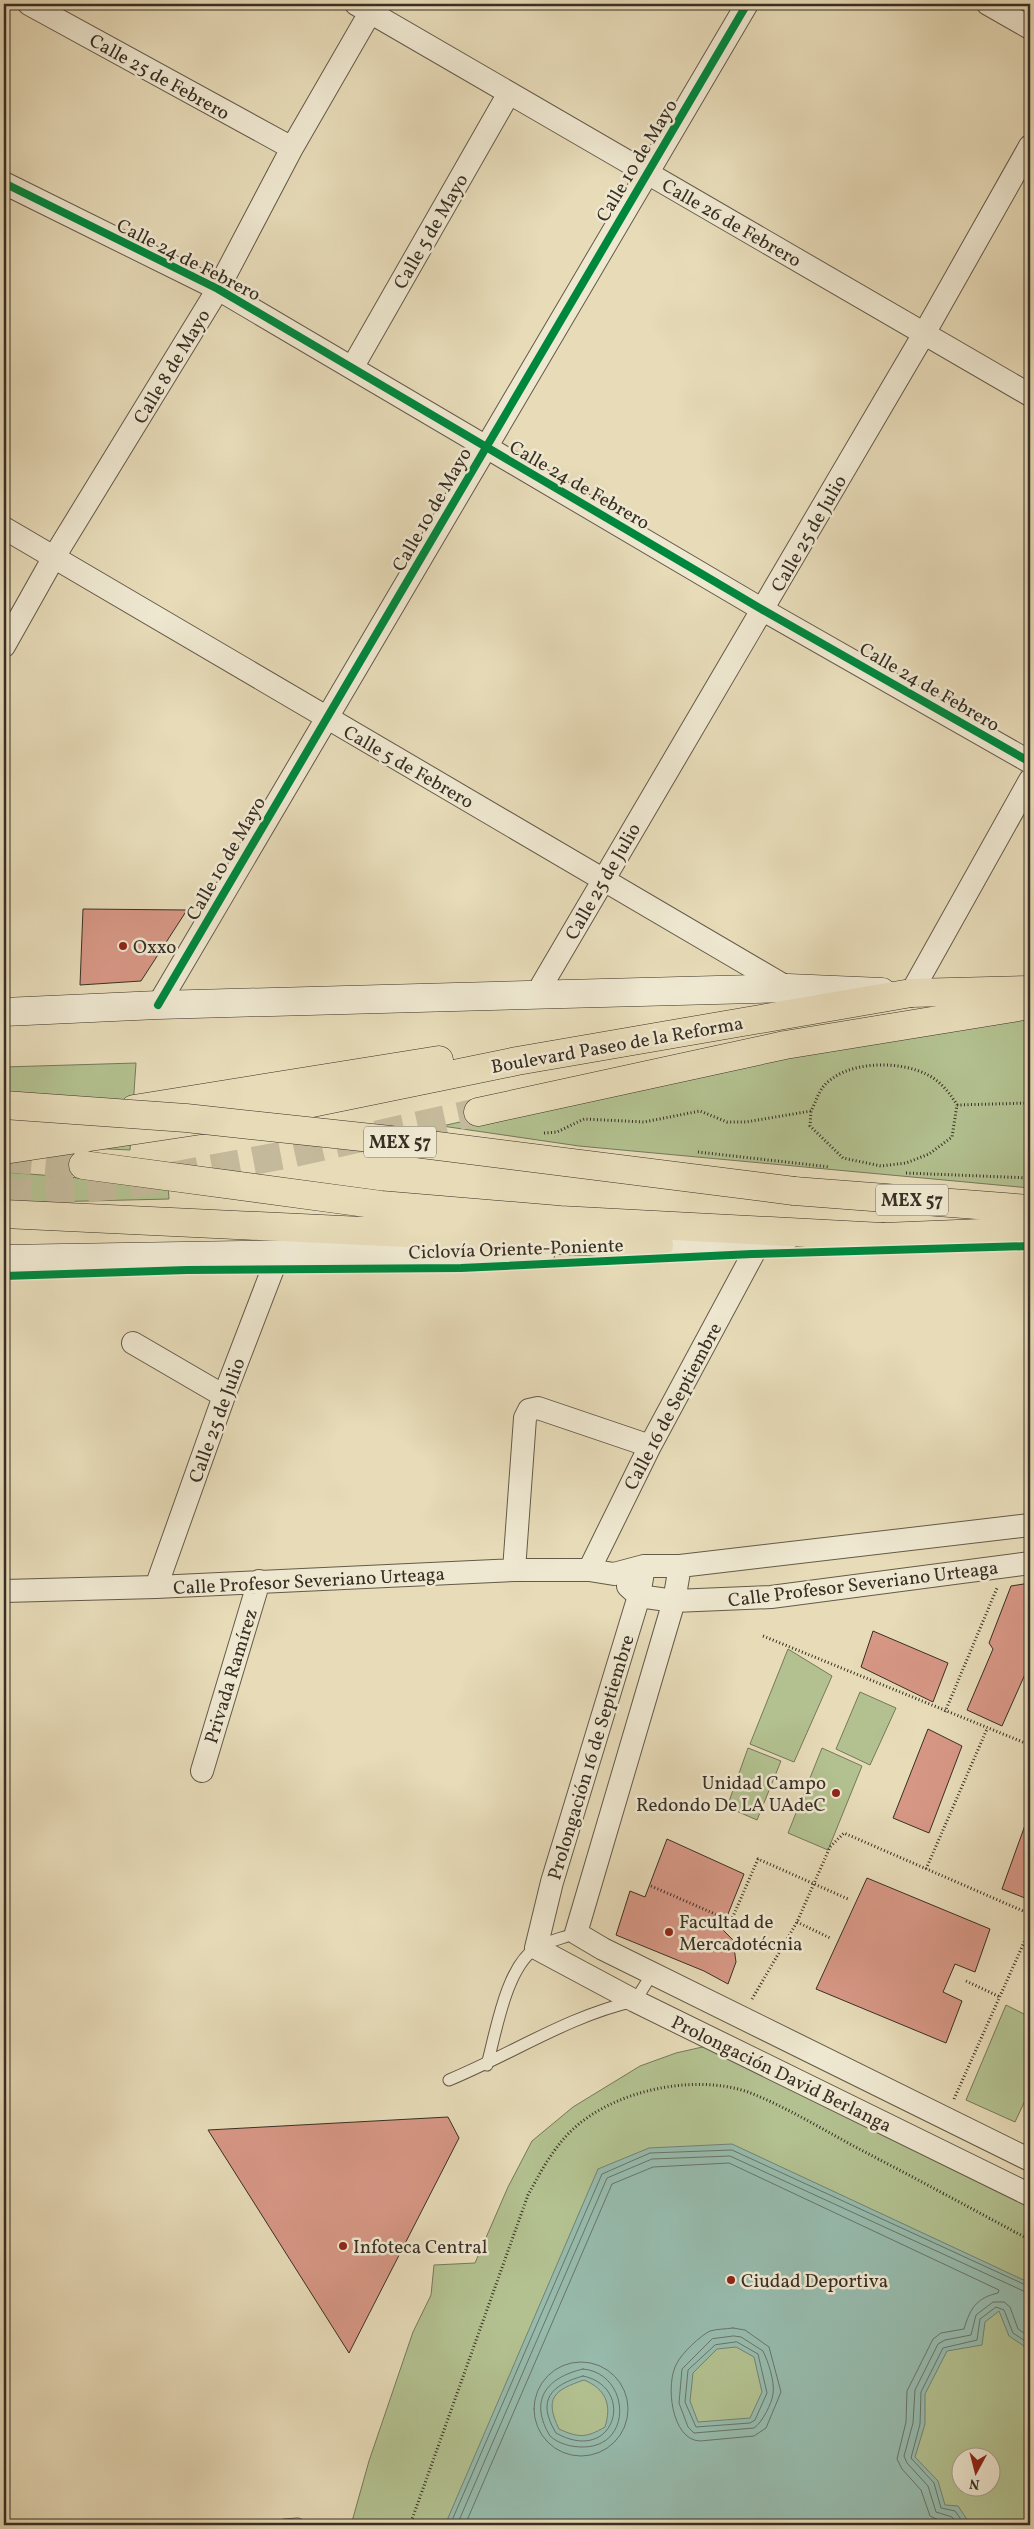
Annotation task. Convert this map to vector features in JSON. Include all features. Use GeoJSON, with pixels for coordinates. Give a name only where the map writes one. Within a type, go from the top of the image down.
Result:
{"type":"FeatureCollection","features":[{"type":"Feature","properties":{"kind":"main road"},"geometry":{"type":"LineString","coordinates":[[4,1012],[158,1005],[788,988],[911,993]]}},
{"type":"Feature","properties":{"kind":"main road","name":"Boulevard Paseo de la Reforma"},"geometry":{"type":"LineString","coordinates":[[4,1150],[307,1104],[517,1061],[911,993],[1030,990]]}},
{"type":"Feature","properties":{"kind":"main road"},"geometry":{"type":"LineString","coordinates":[[478,1112],[784,1046],[1030,1005]]}},
{"type":"Feature","properties":{"kind":"main road"},"geometry":{"type":"LineString","coordinates":[[4,1130],[454,1058],[517,1061]]}},
{"type":"Feature","properties":{"kind":"main road","name":"MEX 57"},"geometry":{"type":"LineString","coordinates":[[4,1105],[196,1119],[794,1191],[1030,1209]]}},
{"type":"Feature","properties":{"kind":"main road"},"geometry":{"type":"LineString","coordinates":[[83,1165],[381,1205],[560,1220],[883,1237]]}},
{"type":"Feature","properties":{"kind":"main road"},"geometry":{"type":"LineString","coordinates":[[4,1214],[84,1216],[658,1245]]}},
{"type":"Feature","properties":{"kind":"main road"},"geometry":{"type":"LineString","coordinates":[[5,1261],[279,1253],[501,1252],[1030,1231]]}},
{"type":"Feature","properties":{"kind":"street","name":"Calle 25 de Febrero"},"geometry":{"type":"LineString","coordinates":[[29,4],[292,148]]}},
{"type":"Feature","properties":{"kind":"street","name":"Calle 10 de Mayo"},"geometry":{"type":"LineString","coordinates":[[158,1005],[747,4]]}},
{"type":"Feature","properties":{"kind":"street"},"geometry":{"type":"LineString","coordinates":[[988,4],[1030,28]]}},
{"type":"Feature","properties":{"kind":"street","name":"Calle 8 de Mayo"},"geometry":{"type":"LineString","coordinates":[[4,646],[54,557],[218,289],[367,6]]}},
{"type":"Feature","properties":{"kind":"street","name":"Calle 26 de Febrero"},"geometry":{"type":"LineString","coordinates":[[367,6],[509,93],[647,174],[925,332],[1030,395]]}},
{"type":"Feature","properties":{"kind":"street","name":"Calle 5 de Mayo"},"geometry":{"type":"LineString","coordinates":[[352,368],[509,93]]}},
{"type":"Feature","properties":{"kind":"street","name":"Calle 25 de Julio"},"geometry":{"type":"LineString","coordinates":[[536,995],[925,332],[1030,146]]}},
{"type":"Feature","properties":{"kind":"street","name":"Calle 24 de Febrero"},"geometry":{"type":"LineString","coordinates":[[4,183],[218,289],[763,610],[1030,762]]}},
{"type":"Feature","properties":{"kind":"street","name":"Calle 5 de Febrero"},"geometry":{"type":"LineString","coordinates":[[4,528],[788,988]]}},
{"type":"Feature","properties":{"kind":"street"},"geometry":{"type":"LineString","coordinates":[[911,993],[1030,780]]}},
{"type":"Feature","properties":{"kind":"street","name":"Calle 16 de Septiembre"},"geometry":{"type":"LineString","coordinates":[[588,1570],[650,1446],[759,1243]]}},
{"type":"Feature","properties":{"kind":"street","name":"Calle 25 de Julio"},"geometry":{"type":"LineString","coordinates":[[156,1587],[224,1396],[279,1253]]}},
{"type":"Feature","properties":{"kind":"street"},"geometry":{"type":"LineString","coordinates":[[134,1343],[224,1396]]}},
{"type":"Feature","properties":{"kind":"street"},"geometry":{"type":"LineString","coordinates":[[514,1570],[525,1418],[530,1410],[538,1408],[650,1446]]}},
{"type":"Feature","properties":{"kind":"street","name":"Calle Profesor Severiano Urteaga"},"geometry":{"type":"LineString","coordinates":[[4,1591],[156,1587],[514,1570],[588,1570],[614,1574],[644,1566],[680,1566],[1030,1525]]}},
{"type":"Feature","properties":{"kind":"street","name":"Calle Profesor Severiano Urteaga"},"geometry":{"type":"LineString","coordinates":[[639,1596],[674,1601],[771,1597],[1030,1563]]}},
{"type":"Feature","properties":{"kind":"street","name":"Prolongación 16 de Septiembre"},"geometry":{"type":"LineString","coordinates":[[536,1948],[552,1882],[639,1596],[644,1566]]}},
{"type":"Feature","properties":{"kind":"street","name":"Prolongación 16 de Septiembre"},"geometry":{"type":"LineString","coordinates":[[576,1933],[674,1601],[680,1566]]}},
{"type":"Feature","properties":{"kind":"street"},"geometry":{"type":"LineString","coordinates":[[614,1574],[639,1596]]}},
{"type":"Feature","properties":{"kind":"street","name":"Privada Ramírez"},"geometry":{"type":"LineString","coordinates":[[202,1771],[259,1581]]}},
{"type":"Feature","properties":{"kind":"street","name":"Prolongación David Berlanga"},"geometry":{"type":"LineString","coordinates":[[576,1933],[652,1974],[1030,2160]]}},
{"type":"Feature","properties":{"kind":"street","name":"Prolongación David Berlanga"},"geometry":{"type":"LineString","coordinates":[[536,1948],[635,2001],[1030,2195]]}},
{"type":"Feature","properties":{"kind":"lane"},"geometry":{"type":"LineString","coordinates":[[487,2065],[506,1993],[524,1961],[536,1948],[576,1933]]}},
{"type":"Feature","properties":{"kind":"lane"},"geometry":{"type":"LineString","coordinates":[[450,2080],[487,2065],[576,2019],[603,2008],[635,2001],[652,1974]]}},
{"type":"Feature","properties":{"kind":"lane"},"geometry":{"type":"LineString","coordinates":[[284,2525],[298,2524]]}},
{"type":"Feature","properties":{"kind":"path"},"geometry":{"type":"LineString","coordinates":[[893,1064],[928,1075],[949,1092],[957,1104],[952,1137],[929,1154],[906,1163],[881,1166],[843,1158],[810,1126],[811,1111],[823,1086],[842,1074],[861,1067],[893,1064]]}},
{"type":"Feature","properties":{"kind":"path"},"geometry":{"type":"LineString","coordinates":[[957,1104],[1030,1103]]}},
{"type":"Feature","properties":{"kind":"path"},"geometry":{"type":"LineString","coordinates":[[557,1136],[538,1134],[557,1132],[584,1120],[644,1122],[700,1111],[727,1122],[746,1122],[811,1111]]}},
{"type":"Feature","properties":{"kind":"path"},"geometry":{"type":"LineString","coordinates":[[692,1152],[837,1168]]}},
{"type":"Feature","properties":{"kind":"path"},"geometry":{"type":"LineString","coordinates":[[905,1173],[1030,1178]]}},
{"type":"Feature","properties":{"kind":"path"},"geometry":{"type":"LineString","coordinates":[[944,1712],[1007,1566]]}},
{"type":"Feature","properties":{"kind":"path"},"geometry":{"type":"LineString","coordinates":[[763,1636],[944,1712],[1030,1745]]}},
{"type":"Feature","properties":{"kind":"path"},"geometry":{"type":"LineString","coordinates":[[926,1869],[987,1729]]}},
{"type":"Feature","properties":{"kind":"path"},"geometry":{"type":"LineString","coordinates":[[742,2017],[797,1922],[830,1847],[844,1833],[1030,1914]]}},
{"type":"Feature","properties":{"kind":"path"},"geometry":{"type":"LineString","coordinates":[[651,1886],[731,1922],[758,1859],[848,1899]]}},
{"type":"Feature","properties":{"kind":"path"},"geometry":{"type":"LineString","coordinates":[[797,1922],[830,1938]]}},
{"type":"Feature","properties":{"kind":"path"},"geometry":{"type":"LineString","coordinates":[[945,2119],[1030,1928]]}},
{"type":"Feature","properties":{"kind":"path"},"geometry":{"type":"LineString","coordinates":[[966,1982],[1000,1997]]}},
{"type":"Feature","properties":{"kind":"path"},"geometry":{"type":"LineString","coordinates":[[410,2525],[528,2195],[551,2156],[571,2131],[601,2110],[641,2092],[678,2085],[715,2085],[747,2092],[806,2120],[1030,2240]]}},
{"type":"Feature","properties":{"kind":"green space"},"geometry":{"type":"Polygon","coordinates":[[[1030,1015],[1030,1188],[579,1146],[442,1126],[782,1051],[1030,1015]]]}},
{"type":"Feature","properties":{"kind":"green space"},"geometry":{"type":"Polygon","coordinates":[[[136,1063],[130,1150],[4,1144],[4,1067],[136,1063]]]}},
{"type":"Feature","properties":{"kind":"green space"},"geometry":{"type":"Polygon","coordinates":[[[4,1172],[168,1185],[169,1199],[4,1203],[4,1172]]]}},
{"type":"Feature","properties":{"kind":"green space"},"geometry":{"type":"Polygon","coordinates":[[[788,1649],[832,1676],[794,1762],[750,1744],[788,1649]]]}},
{"type":"Feature","properties":{"kind":"green space"},"geometry":{"type":"Polygon","coordinates":[[[860,1692],[896,1708],[870,1765],[836,1749],[860,1692]]]}},
{"type":"Feature","properties":{"kind":"green space"},"geometry":{"type":"Polygon","coordinates":[[[748,1748],[781,1761],[757,1820],[727,1807],[748,1748]]]}},
{"type":"Feature","properties":{"kind":"green space"},"geometry":{"type":"Polygon","coordinates":[[[822,1748],[862,1766],[828,1850],[788,1833],[822,1748]]]}},
{"type":"Feature","properties":{"kind":"green space"},"geometry":{"type":"Polygon","coordinates":[[[1006,2005],[1030,2017],[1030,2090],[1015,2122],[966,2100],[1006,2005]]]}},
{"type":"Feature","properties":{"kind":"green space","name":"Ciudad Deportiva"},"geometry":{"type":"Polygon","coordinates":[[[711,2045],[1030,2203],[1030,2525],[351,2525],[369,2461],[413,2332],[431,2295],[434,2265],[475,2263],[508,2187],[532,2141],[573,2107],[640,2066],[676,2053],[711,2045]]]}},
{"type":"Feature","properties":{"kind":"water"},"geometry":{"type":"Polygon","coordinates":[[[732,2144],[1030,2283],[1030,2350],[1009,2336],[999,2311],[985,2322],[982,2345],[947,2351],[925,2394],[925,2424],[915,2457],[938,2481],[945,2505],[958,2506],[970,2524],[990,2525],[445,2525],[598,2169],[649,2148],[732,2144]],[[736,2347],[717,2349],[693,2373],[690,2401],[698,2422],[750,2418],[762,2392],[754,2357],[736,2347]],[[584,2380],[559,2392],[552,2403],[552,2410],[559,2429],[582,2436],[605,2427],[608,2412],[602,2393],[598,2388],[584,2380]]]}},
{"type":"Feature","properties":{"kind":"building","name":"Oxxo"},"geometry":{"type":"Polygon","coordinates":[[[83,909],[187,910],[141,981],[80,985],[83,909]]]}},
{"type":"Feature","properties":{"kind":"building"},"geometry":{"type":"Polygon","coordinates":[[[1030,1583],[1030,1674],[1026,1672],[1002,1726],[967,1710],[993,1649],[989,1643],[1011,1586],[1030,1583]]]}},
{"type":"Feature","properties":{"kind":"building"},"geometry":{"type":"Polygon","coordinates":[[[873,1631],[948,1663],[933,1702],[861,1667],[873,1631]]]}},
{"type":"Feature","properties":{"kind":"building"},"geometry":{"type":"Polygon","coordinates":[[[928,1729],[962,1746],[929,1833],[893,1818],[928,1729]]]}},
{"type":"Feature","properties":{"kind":"building"},"geometry":{"type":"Polygon","coordinates":[[[1028,1817],[1030,1817],[1030,1900],[1002,1889],[1028,1817]]]}},
{"type":"Feature","properties":{"kind":"building"},"geometry":{"type":"Polygon","coordinates":[[[667,1839],[744,1874],[722,1929],[733,1940],[736,1962],[728,1984],[704,1971],[616,1935],[630,1891],[645,1897],[667,1839]]]}},
{"type":"Feature","properties":{"kind":"building"},"geometry":{"type":"Polygon","coordinates":[[[867,1878],[990,1929],[975,1972],[955,1964],[943,1992],[962,2001],[946,2043],[816,1989],[867,1878]]]}},
{"type":"Feature","properties":{"kind":"building","name":"Infoteca Central"},"geometry":{"type":"Polygon","coordinates":[[[448,2117],[459,2138],[349,2353],[208,2130],[448,2117]]]}},
{"type":"Feature","properties":{"kind":"tunnel"},"geometry":{"type":"LineString","coordinates":[[4,1194],[124,1185],[290,1154],[478,1112]]}},
{"type":"Feature","properties":{"kind":"tunnel"},"geometry":{"type":"LineString","coordinates":[[4,1158],[83,1165]]}},
{"type":"Feature","properties":{"kind":"cycle path"},"geometry":{"type":"LineString","coordinates":[[158,1005],[747,4]]}},
{"type":"Feature","properties":{"kind":"cycle path"},"geometry":{"type":"LineString","coordinates":[[4,183],[218,289],[763,610],[1030,762]]}},
{"type":"Feature","properties":{"kind":"cycle path","name":"Ciclovía Oriente-Poniente"},"geometry":{"type":"LineString","coordinates":[[4,1276],[187,1270],[461,1268],[752,1254],[1030,1246]]}},
{"type":"Feature","properties":{"kind":"place","name":"Oxxo"},"geometry":{"type":"Point","coordinates":[123,946]}},
{"type":"Feature","properties":{"kind":"place","name":"Unidad Campo Redondo De LA UAdeC"},"geometry":{"type":"Point","coordinates":[836,1793]}},
{"type":"Feature","properties":{"kind":"place","name":"Facultad de Mercadotécnia"},"geometry":{"type":"Point","coordinates":[669,1932]}},
{"type":"Feature","properties":{"kind":"place","name":"Infoteca Central"},"geometry":{"type":"Point","coordinates":[343,2246]}},
{"type":"Feature","properties":{"kind":"place","name":"Ciudad Deportiva"},"geometry":{"type":"Point","coordinates":[731,2280]}}]}
